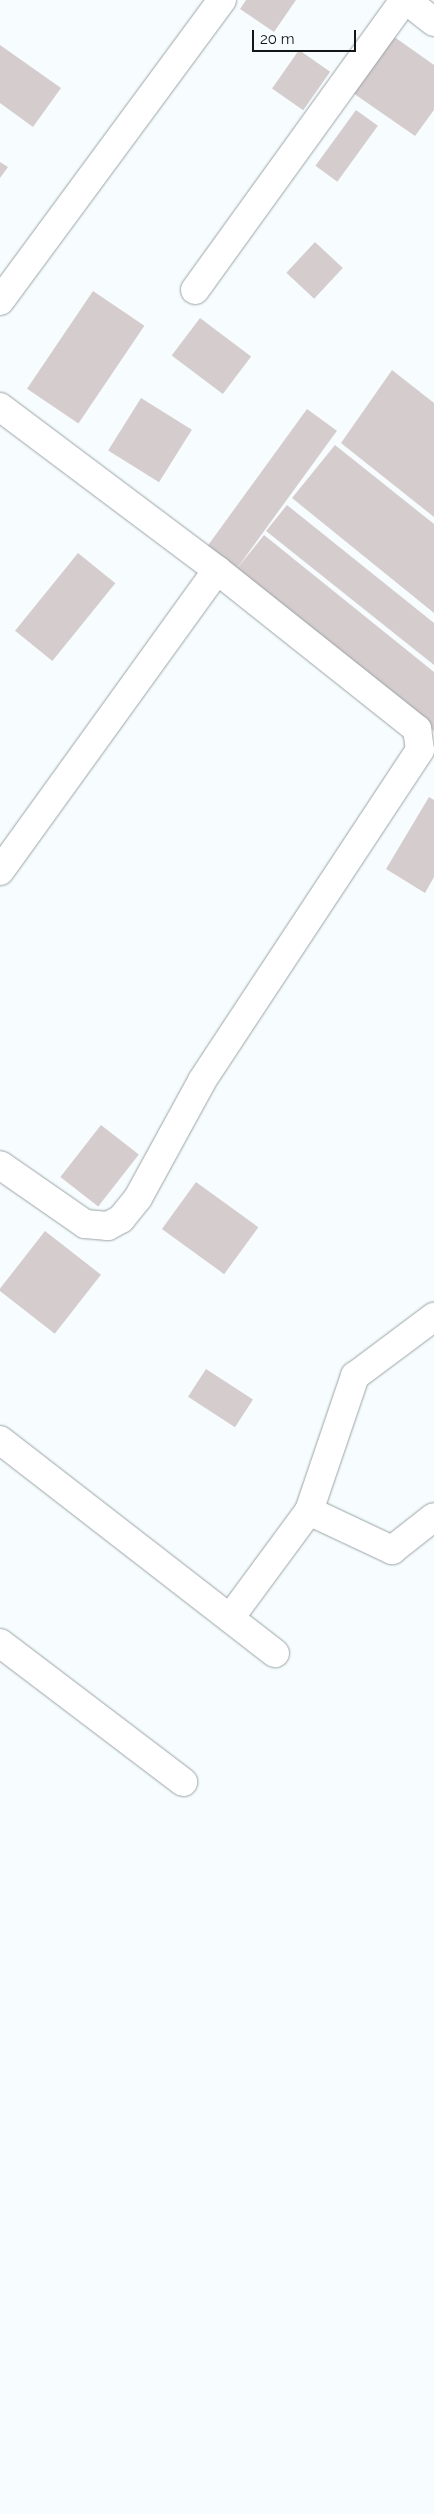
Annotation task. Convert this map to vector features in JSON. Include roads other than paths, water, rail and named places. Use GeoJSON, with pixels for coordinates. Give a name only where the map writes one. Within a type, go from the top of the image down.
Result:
{"type":"FeatureCollection","features":[{"type":"Feature","properties":{"kind":"street"},"geometry":{"type":"LineString","coordinates":[[0,301],[222,0]]}},
{"type":"Feature","properties":{"kind":"street"},"geometry":{"type":"LineString","coordinates":[[195,290],[405,0],[434,22]]}},
{"type":"Feature","properties":{"kind":"street"},"geometry":{"type":"LineString","coordinates":[[0,407],[217,570],[417,729],[420,750],[202,1081],[138,1198],[121,1219],[108,1226],[85,1224],[0,1165]]}},
{"type":"Feature","properties":{"kind":"street"},"geometry":{"type":"LineString","coordinates":[[0,871],[217,570]]}},
{"type":"Feature","properties":{"kind":"street"},"geometry":{"type":"LineString","coordinates":[[230,1618],[309,1511],[355,1376],[434,1317]]}},
{"type":"Feature","properties":{"kind":"street"},"geometry":{"type":"LineString","coordinates":[[0,1440],[275,1653]]}},
{"type":"Feature","properties":{"kind":"street"},"geometry":{"type":"LineString","coordinates":[[309,1511],[392,1550],[434,1517]]}},
{"type":"Feature","properties":{"kind":"street"},"geometry":{"type":"LineString","coordinates":[[0,1643],[183,1782]]}}]}
